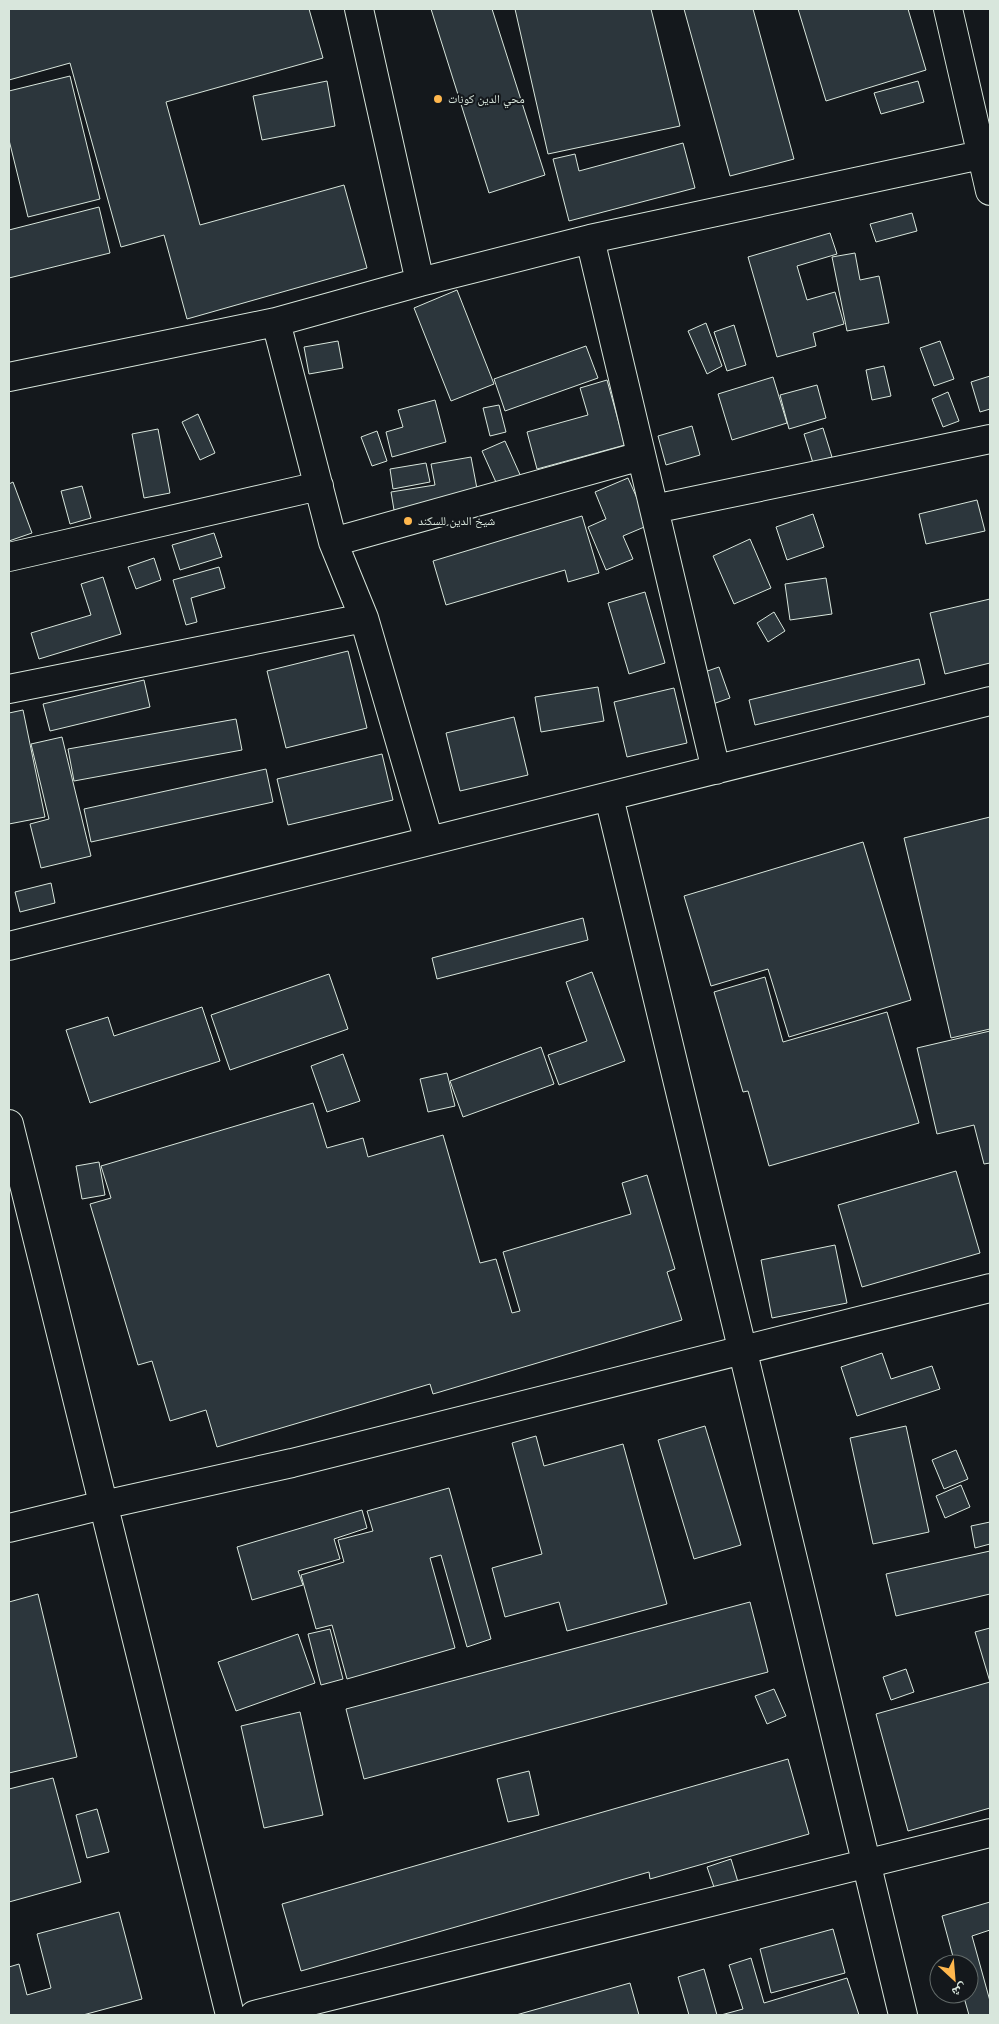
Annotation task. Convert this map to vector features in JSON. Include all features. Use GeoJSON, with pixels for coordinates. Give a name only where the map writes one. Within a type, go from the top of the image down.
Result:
{"type":"FeatureCollection","features":[{"type":"Feature","properties":{"kind":"street"},"geometry":{"type":"LineString","coordinates":[[359,9],[420,282]]}},
{"type":"Feature","properties":{"kind":"street"},"geometry":{"type":"LineString","coordinates":[[948,9],[986,154],[990,191]]}},
{"type":"Feature","properties":{"kind":"street"},"geometry":{"type":"LineString","coordinates":[[9,377],[276,322],[420,282],[590,239],[986,154]]}},
{"type":"Feature","properties":{"kind":"street"},"geometry":{"type":"LineString","coordinates":[[590,239],[716,770]]}},
{"type":"Feature","properties":{"kind":"street"},"geometry":{"type":"LineString","coordinates":[[276,322],[333,542],[364,618],[429,842]]}},
{"type":"Feature","properties":{"kind":"street"},"geometry":{"type":"LineString","coordinates":[[654,509],[990,439]]}},
{"type":"Feature","properties":{"kind":"street"},"geometry":{"type":"LineString","coordinates":[[333,542],[641,456]]}},
{"type":"Feature","properties":{"kind":"street"},"geometry":{"type":"LineString","coordinates":[[9,558],[318,486]]}},
{"type":"Feature","properties":{"kind":"street"},"geometry":{"type":"LineString","coordinates":[[9,690],[364,618]]}},
{"type":"Feature","properties":{"kind":"street"},"geometry":{"type":"LineString","coordinates":[[9,946],[990,701]]}},
{"type":"Feature","properties":{"kind":"street"},"geometry":{"type":"LineString","coordinates":[[609,797],[902,2015]]}},
{"type":"Feature","properties":{"kind":"street"},"geometry":{"type":"LineString","coordinates":[[9,1124],[230,2015]]}},
{"type":"Feature","properties":{"kind":"street"},"geometry":{"type":"LineString","coordinates":[[9,1528],[103,1504],[292,1462],[990,1288]]}},
{"type":"Feature","properties":{"kind":"street"},"geometry":{"type":"LineString","coordinates":[[254,2015],[990,1833]]}},
{"type":"Feature","properties":{"kind":"building"},"geometry":{"type":"Polygon","coordinates":[[[9,9],[309,9],[323,58],[166,102],[200,225],[344,185],[367,268],[187,319],[164,235],[121,247],[70,63],[9,80],[9,9]]]}},
{"type":"Feature","properties":{"kind":"building"},"geometry":{"type":"Polygon","coordinates":[[[431,9],[492,9],[545,175],[489,193],[431,9]]]}},
{"type":"Feature","properties":{"kind":"building"},"geometry":{"type":"Polygon","coordinates":[[[515,9],[651,9],[680,126],[548,154],[515,9]]]}},
{"type":"Feature","properties":{"kind":"building"},"geometry":{"type":"Polygon","coordinates":[[[684,9],[753,9],[794,159],[730,176],[684,9]]]}},
{"type":"Feature","properties":{"kind":"building"},"geometry":{"type":"Polygon","coordinates":[[[798,9],[908,9],[926,70],[826,101],[798,9]]]}},
{"type":"Feature","properties":{"kind":"building"},"geometry":{"type":"Polygon","coordinates":[[[70,76],[100,199],[28,217],[9,140],[9,91],[70,76]]]}},
{"type":"Feature","properties":{"kind":"building"},"geometry":{"type":"Polygon","coordinates":[[[327,81],[335,126],[262,140],[253,96],[327,81]]]}},
{"type":"Feature","properties":{"kind":"building"},"geometry":{"type":"Polygon","coordinates":[[[918,81],[924,102],[881,114],[874,93],[918,81]]]}},
{"type":"Feature","properties":{"kind":"building"},"geometry":{"type":"Polygon","coordinates":[[[683,143],[695,188],[569,221],[553,159],[575,154],[579,171],[683,143]]]}},
{"type":"Feature","properties":{"kind":"building"},"geometry":{"type":"Polygon","coordinates":[[[99,207],[110,253],[9,278],[9,230],[99,207]]]}},
{"type":"Feature","properties":{"kind":"building"},"geometry":{"type":"Polygon","coordinates":[[[912,213],[917,231],[876,242],[870,224],[912,213]]]}},
{"type":"Feature","properties":{"kind":"building"},"geometry":{"type":"Polygon","coordinates":[[[830,233],[837,254],[797,266],[807,300],[835,292],[844,324],[813,333],[816,346],[777,357],[748,257],[830,233]]]}},
{"type":"Feature","properties":{"kind":"building"},"geometry":{"type":"Polygon","coordinates":[[[855,253],[860,280],[879,276],[889,323],[847,331],[832,257],[855,253]]]}},
{"type":"Feature","properties":{"kind":"building"},"geometry":{"type":"Polygon","coordinates":[[[457,290],[494,384],[451,401],[414,308],[457,290]]]}},
{"type":"Feature","properties":{"kind":"building"},"geometry":{"type":"Polygon","coordinates":[[[706,323],[722,366],[707,374],[688,331],[706,323]]]}},
{"type":"Feature","properties":{"kind":"building"},"geometry":{"type":"Polygon","coordinates":[[[734,325],[746,365],[727,371],[714,332],[734,325]]]}},
{"type":"Feature","properties":{"kind":"building"},"geometry":{"type":"Polygon","coordinates":[[[338,341],[343,368],[309,374],[304,347],[338,341]]]}},
{"type":"Feature","properties":{"kind":"building"},"geometry":{"type":"Polygon","coordinates":[[[940,341],[954,379],[934,386],[920,348],[940,341]]]}},
{"type":"Feature","properties":{"kind":"building"},"geometry":{"type":"Polygon","coordinates":[[[586,346],[598,378],[505,411],[494,379],[586,346]]]}},
{"type":"Feature","properties":{"kind":"building"},"geometry":{"type":"Polygon","coordinates":[[[884,366],[891,396],[872,400],[866,370],[884,366]]]}},
{"type":"Feature","properties":{"kind":"building"},"geometry":{"type":"Polygon","coordinates":[[[990,376],[990,409],[980,412],[971,382],[990,376]]]}},
{"type":"Feature","properties":{"kind":"building"},"geometry":{"type":"Polygon","coordinates":[[[773,377],[787,423],[732,440],[718,394],[773,377]]]}},
{"type":"Feature","properties":{"kind":"building"},"geometry":{"type":"Polygon","coordinates":[[[607,380],[625,445],[537,469],[527,432],[588,415],[580,388],[607,380]]]}},
{"type":"Feature","properties":{"kind":"building"},"geometry":{"type":"Polygon","coordinates":[[[817,385],[826,418],[789,429],[780,395],[817,385]]]}},
{"type":"Feature","properties":{"kind":"building"},"geometry":{"type":"Polygon","coordinates":[[[948,392],[959,421],[943,427],[932,399],[948,392]]]}},
{"type":"Feature","properties":{"kind":"building"},"geometry":{"type":"Polygon","coordinates":[[[435,400],[446,442],[392,457],[386,432],[403,427],[398,410],[435,400]]]}},
{"type":"Feature","properties":{"kind":"building"},"geometry":{"type":"Polygon","coordinates":[[[499,405],[506,432],[490,436],[483,408],[499,405]]]}},
{"type":"Feature","properties":{"kind":"building"},"geometry":{"type":"Polygon","coordinates":[[[198,414],[215,453],[200,460],[182,422],[198,414]]]}},
{"type":"Feature","properties":{"kind":"building"},"geometry":{"type":"Polygon","coordinates":[[[692,426],[700,455],[666,465],[658,436],[692,426]]]}},
{"type":"Feature","properties":{"kind":"building"},"geometry":{"type":"Polygon","coordinates":[[[823,428],[832,457],[813,463],[804,434],[823,428]]]}},
{"type":"Feature","properties":{"kind":"building"},"geometry":{"type":"Polygon","coordinates":[[[158,429],[170,493],[144,498],[132,434],[158,429]]]}},
{"type":"Feature","properties":{"kind":"building"},"geometry":{"type":"Polygon","coordinates":[[[377,431],[387,461],[372,466],[361,437],[377,431]]]}},
{"type":"Feature","properties":{"kind":"building"},"geometry":{"type":"Polygon","coordinates":[[[505,441],[522,479],[499,489],[482,451],[505,441]]]}},
{"type":"Feature","properties":{"kind":"building"},"geometry":{"type":"Polygon","coordinates":[[[471,457],[478,494],[394,510],[391,492],[435,485],[431,464],[471,457]]]}},
{"type":"Feature","properties":{"kind":"building"},"geometry":{"type":"Polygon","coordinates":[[[426,463],[430,482],[393,489],[390,469],[426,463]]]}},
{"type":"Feature","properties":{"kind":"building"},"geometry":{"type":"Polygon","coordinates":[[[628,478],[649,525],[623,536],[633,559],[606,570],[588,527],[606,519],[595,492],[628,478]]]}},
{"type":"Feature","properties":{"kind":"building"},"geometry":{"type":"Polygon","coordinates":[[[13,482],[32,533],[9,541],[9,484],[13,482]]]}},
{"type":"Feature","properties":{"kind":"building"},"geometry":{"type":"Polygon","coordinates":[[[82,486],[91,518],[70,524],[61,491],[82,486]]]}},
{"type":"Feature","properties":{"kind":"building"},"geometry":{"type":"Polygon","coordinates":[[[977,500],[985,531],[926,544],[919,514],[977,500]]]}},
{"type":"Feature","properties":{"kind":"building"},"geometry":{"type":"Polygon","coordinates":[[[813,514],[824,547],[787,560],[776,527],[813,514]]]}},
{"type":"Feature","properties":{"kind":"building"},"geometry":{"type":"Polygon","coordinates":[[[582,516],[599,573],[568,582],[565,570],[446,605],[433,561],[582,516]]]}},
{"type":"Feature","properties":{"kind":"building"},"geometry":{"type":"Polygon","coordinates":[[[214,533],[222,557],[180,570],[172,545],[214,533]]]}},
{"type":"Feature","properties":{"kind":"building"},"geometry":{"type":"Polygon","coordinates":[[[750,539],[771,588],[734,604],[713,556],[750,539]]]}},
{"type":"Feature","properties":{"kind":"building"},"geometry":{"type":"Polygon","coordinates":[[[154,558],[161,580],[136,589],[128,567],[154,558]]]}},
{"type":"Feature","properties":{"kind":"building"},"geometry":{"type":"Polygon","coordinates":[[[219,567],[225,588],[191,598],[197,622],[186,625],[173,580],[219,567]]]}},
{"type":"Feature","properties":{"kind":"building"},"geometry":{"type":"Polygon","coordinates":[[[103,577],[121,634],[39,659],[31,633],[91,615],[81,584],[103,577]]]}},
{"type":"Feature","properties":{"kind":"building"},"geometry":{"type":"Polygon","coordinates":[[[826,578],[832,614],[790,620],[785,584],[826,578]]]}},
{"type":"Feature","properties":{"kind":"building"},"geometry":{"type":"Polygon","coordinates":[[[645,592],[665,663],[629,674],[608,603],[645,592]]]}},
{"type":"Feature","properties":{"kind":"building"},"geometry":{"type":"Polygon","coordinates":[[[990,599],[990,663],[945,674],[930,613],[990,599]]]}},
{"type":"Feature","properties":{"kind":"building"},"geometry":{"type":"Polygon","coordinates":[[[774,612],[785,631],[768,642],[757,623],[774,612]]]}},
{"type":"Feature","properties":{"kind":"building"},"geometry":{"type":"Polygon","coordinates":[[[348,651],[367,728],[286,748],[267,671],[348,651]]]}},
{"type":"Feature","properties":{"kind":"building"},"geometry":{"type":"Polygon","coordinates":[[[919,659],[925,684],[755,725],[749,700],[919,659]]]}},
{"type":"Feature","properties":{"kind":"building"},"geometry":{"type":"Polygon","coordinates":[[[719,667],[730,698],[707,706],[696,675],[719,667]]]}},
{"type":"Feature","properties":{"kind":"building"},"geometry":{"type":"Polygon","coordinates":[[[144,680],[150,707],[50,731],[43,704],[144,680]]]}},
{"type":"Feature","properties":{"kind":"building"},"geometry":{"type":"Polygon","coordinates":[[[598,687],[604,721],[541,732],[535,697],[598,687]]]}},
{"type":"Feature","properties":{"kind":"building"},"geometry":{"type":"Polygon","coordinates":[[[674,688],[687,743],[627,757],[614,702],[674,688]]]}},
{"type":"Feature","properties":{"kind":"building"},"geometry":{"type":"Polygon","coordinates":[[[23,710],[45,817],[9,824],[9,713],[23,710]]]}},
{"type":"Feature","properties":{"kind":"building"},"geometry":{"type":"Polygon","coordinates":[[[514,717],[528,775],[460,791],[446,733],[514,717]]]}},
{"type":"Feature","properties":{"kind":"building"},"geometry":{"type":"Polygon","coordinates":[[[236,719],[242,750],[74,781],[68,749],[236,719]]]}},
{"type":"Feature","properties":{"kind":"building"},"geometry":{"type":"Polygon","coordinates":[[[62,737],[91,856],[41,868],[30,824],[49,819],[31,744],[62,737]]]}},
{"type":"Feature","properties":{"kind":"building"},"geometry":{"type":"Polygon","coordinates":[[[382,754],[393,800],[288,825],[277,779],[382,754]]]}},
{"type":"Feature","properties":{"kind":"building"},"geometry":{"type":"Polygon","coordinates":[[[266,769],[273,802],[91,842],[84,809],[266,769]]]}},
{"type":"Feature","properties":{"kind":"building"},"geometry":{"type":"Polygon","coordinates":[[[990,817],[990,1029],[951,1038],[904,838],[990,817]]]}},
{"type":"Feature","properties":{"kind":"building"},"geometry":{"type":"Polygon","coordinates":[[[863,842],[911,1000],[789,1037],[768,969],[711,986],[684,896],[863,842]]]}},
{"type":"Feature","properties":{"kind":"building"},"geometry":{"type":"Polygon","coordinates":[[[51,883],[55,903],[20,912],[15,892],[51,883]]]}},
{"type":"Feature","properties":{"kind":"building"},"geometry":{"type":"Polygon","coordinates":[[[583,918],[588,940],[437,979],[432,958],[583,918]]]}},
{"type":"Feature","properties":{"kind":"building"},"geometry":{"type":"Polygon","coordinates":[[[592,972],[625,1061],[559,1085],[548,1055],[587,1041],[566,982],[592,972]]]}},
{"type":"Feature","properties":{"kind":"building"},"geometry":{"type":"Polygon","coordinates":[[[329,974],[348,1029],[230,1070],[211,1015],[329,974]]]}},
{"type":"Feature","properties":{"kind":"building"},"geometry":{"type":"Polygon","coordinates":[[[765,977],[783,1042],[887,1012],[919,1123],[769,1166],[748,1091],[743,1092],[714,992],[765,977]]]}},
{"type":"Feature","properties":{"kind":"building"},"geometry":{"type":"Polygon","coordinates":[[[202,1007],[220,1061],[90,1103],[66,1030],[108,1017],[114,1036],[202,1007]]]}},
{"type":"Feature","properties":{"kind":"building"},"geometry":{"type":"Polygon","coordinates":[[[990,1031],[990,1163],[984,1164],[974,1125],[937,1134],[917,1048],[990,1031]]]}},
{"type":"Feature","properties":{"kind":"building"},"geometry":{"type":"Polygon","coordinates":[[[541,1047],[554,1084],[463,1117],[450,1081],[541,1047]]]}},
{"type":"Feature","properties":{"kind":"building"},"geometry":{"type":"Polygon","coordinates":[[[343,1054],[360,1101],[327,1112],[311,1066],[343,1054]]]}},
{"type":"Feature","properties":{"kind":"building"},"geometry":{"type":"Polygon","coordinates":[[[447,1073],[455,1106],[428,1112],[420,1079],[447,1073]]]}},
{"type":"Feature","properties":{"kind":"building"},"geometry":{"type":"Polygon","coordinates":[[[313,1103],[327,1148],[363,1138],[368,1157],[443,1135],[480,1263],[496,1259],[512,1313],[520,1311],[503,1252],[631,1214],[622,1183],[647,1175],[675,1269],[667,1272],[682,1320],[433,1394],[430,1384],[217,1447],[206,1410],[170,1421],[152,1361],[138,1365],[90,1204],[111,1198],[101,1166],[313,1103]]]}},
{"type":"Feature","properties":{"kind":"building"},"geometry":{"type":"Polygon","coordinates":[[[99,1162],[105,1195],[82,1199],[76,1166],[99,1162]]]}},
{"type":"Feature","properties":{"kind":"building"},"geometry":{"type":"Polygon","coordinates":[[[956,1171],[980,1253],[862,1287],[838,1205],[956,1171]]]}},
{"type":"Feature","properties":{"kind":"building"},"geometry":{"type":"Polygon","coordinates":[[[835,1245],[847,1303],[772,1318],[761,1260],[835,1245]]]}},
{"type":"Feature","properties":{"kind":"building"},"geometry":{"type":"Polygon","coordinates":[[[882,1353],[891,1379],[932,1366],[940,1389],[857,1416],[841,1367],[882,1353]]]}},
{"type":"Feature","properties":{"kind":"building"},"geometry":{"type":"Polygon","coordinates":[[[705,1426],[741,1545],[694,1559],[658,1440],[705,1426]]]}},
{"type":"Feature","properties":{"kind":"building"},"geometry":{"type":"Polygon","coordinates":[[[906,1426],[929,1532],[873,1544],[850,1438],[906,1426]]]}},
{"type":"Feature","properties":{"kind":"building"},"geometry":{"type":"Polygon","coordinates":[[[536,1436],[544,1466],[623,1444],[667,1604],[567,1631],[559,1602],[505,1617],[492,1568],[542,1554],[512,1443],[536,1436]]]}},
{"type":"Feature","properties":{"kind":"building"},"geometry":{"type":"Polygon","coordinates":[[[956,1450],[968,1479],[944,1489],[932,1460],[956,1450]]]}},
{"type":"Feature","properties":{"kind":"building"},"geometry":{"type":"Polygon","coordinates":[[[961,1485],[970,1507],[945,1518],[936,1496],[961,1485]]]}},
{"type":"Feature","properties":{"kind":"building"},"geometry":{"type":"Polygon","coordinates":[[[449,1488],[491,1639],[467,1647],[441,1555],[430,1558],[455,1648],[347,1679],[332,1625],[316,1629],[301,1575],[344,1562],[338,1540],[373,1531],[367,1511],[449,1488]]]}},
{"type":"Feature","properties":{"kind":"building"},"geometry":{"type":"Polygon","coordinates":[[[362,1510],[367,1528],[334,1539],[340,1559],[298,1571],[303,1585],[252,1600],[237,1547],[362,1510]]]}},
{"type":"Feature","properties":{"kind":"building"},"geometry":{"type":"Polygon","coordinates":[[[990,1522],[990,1544],[975,1548],[971,1526],[990,1522]]]}},
{"type":"Feature","properties":{"kind":"building"},"geometry":{"type":"Polygon","coordinates":[[[990,1551],[990,1594],[896,1616],[886,1574],[990,1551]]]}},
{"type":"Feature","properties":{"kind":"building"},"geometry":{"type":"Polygon","coordinates":[[[38,1594],[77,1757],[9,1773],[9,1602],[38,1594]]]}},
{"type":"Feature","properties":{"kind":"building"},"geometry":{"type":"Polygon","coordinates":[[[750,1602],[768,1672],[364,1779],[346,1709],[750,1602]]]}},
{"type":"Feature","properties":{"kind":"building"},"geometry":{"type":"Polygon","coordinates":[[[990,1628],[990,1682],[975,1632],[990,1628]]]}},
{"type":"Feature","properties":{"kind":"building"},"geometry":{"type":"Polygon","coordinates":[[[330,1629],[343,1679],[321,1685],[308,1634],[330,1629]]]}},
{"type":"Feature","properties":{"kind":"building"},"geometry":{"type":"Polygon","coordinates":[[[298,1634],[315,1683],[236,1711],[218,1662],[298,1634]]]}},
{"type":"Feature","properties":{"kind":"building"},"geometry":{"type":"Polygon","coordinates":[[[906,1669],[914,1692],[891,1700],[883,1677],[906,1669]]]}},
{"type":"Feature","properties":{"kind":"building"},"geometry":{"type":"Polygon","coordinates":[[[990,1682],[990,1808],[908,1831],[876,1714],[990,1682]]]}},
{"type":"Feature","properties":{"kind":"building"},"geometry":{"type":"Polygon","coordinates":[[[774,1689],[786,1716],[767,1724],[755,1696],[774,1689]]]}},
{"type":"Feature","properties":{"kind":"building"},"geometry":{"type":"Polygon","coordinates":[[[300,1712],[323,1815],[264,1828],[241,1726],[300,1712]]]}},
{"type":"Feature","properties":{"kind":"building"},"geometry":{"type":"Polygon","coordinates":[[[788,1759],[809,1834],[650,1879],[649,1872],[301,1971],[282,1904],[788,1759]]]}},
{"type":"Feature","properties":{"kind":"building"},"geometry":{"type":"Polygon","coordinates":[[[529,1771],[539,1815],[508,1822],[497,1779],[529,1771]]]}},
{"type":"Feature","properties":{"kind":"building"},"geometry":{"type":"Polygon","coordinates":[[[53,1778],[81,1882],[9,1902],[9,1789],[53,1778]]]}},
{"type":"Feature","properties":{"kind":"building"},"geometry":{"type":"Polygon","coordinates":[[[97,1809],[109,1852],[87,1858],[76,1815],[97,1809]]]}},
{"type":"Feature","properties":{"kind":"building"},"geometry":{"type":"Polygon","coordinates":[[[731,1859],[738,1882],[715,1890],[707,1867],[731,1859]]]}},
{"type":"Feature","properties":{"kind":"building"},"geometry":{"type":"Polygon","coordinates":[[[990,1902],[990,1930],[972,1936],[977,1954],[952,1954],[942,1916],[990,1902]]]}},
{"type":"Feature","properties":{"kind":"building"},"geometry":{"type":"Polygon","coordinates":[[[119,1912],[142,1999],[83,2015],[9,2015],[9,1967],[19,1964],[27,1995],[51,1988],[37,1934],[119,1912]]]}},
{"type":"Feature","properties":{"kind":"building"},"geometry":{"type":"Polygon","coordinates":[[[833,1929],[845,1973],[771,1993],[760,1949],[833,1929]]]}},
{"type":"Feature","properties":{"kind":"building"},"geometry":{"type":"Polygon","coordinates":[[[751,1958],[764,2003],[847,1978],[859,2015],[721,2015],[743,2009],[729,1965],[751,1958]]]}},
{"type":"Feature","properties":{"kind":"building"},"geometry":{"type":"Polygon","coordinates":[[[979,1961],[990,2001],[990,2015],[969,2015],[966,2004],[979,2004],[979,1961]]]}},
{"type":"Feature","properties":{"kind":"building"},"geometry":{"type":"Polygon","coordinates":[[[704,1969],[717,2015],[689,2015],[678,1977],[704,1969]]]}},
{"type":"Feature","properties":{"kind":"building"},"geometry":{"type":"Polygon","coordinates":[[[630,1983],[639,2015],[516,2015],[630,1983]]]}},
{"type":"Feature","properties":{"kind":"place","name":"محي الدين كونات"},"geometry":{"type":"Point","coordinates":[438,99]}},
{"type":"Feature","properties":{"kind":"place","name":"شيخ الدين للسكند"},"geometry":{"type":"Point","coordinates":[408,521]}}]}
